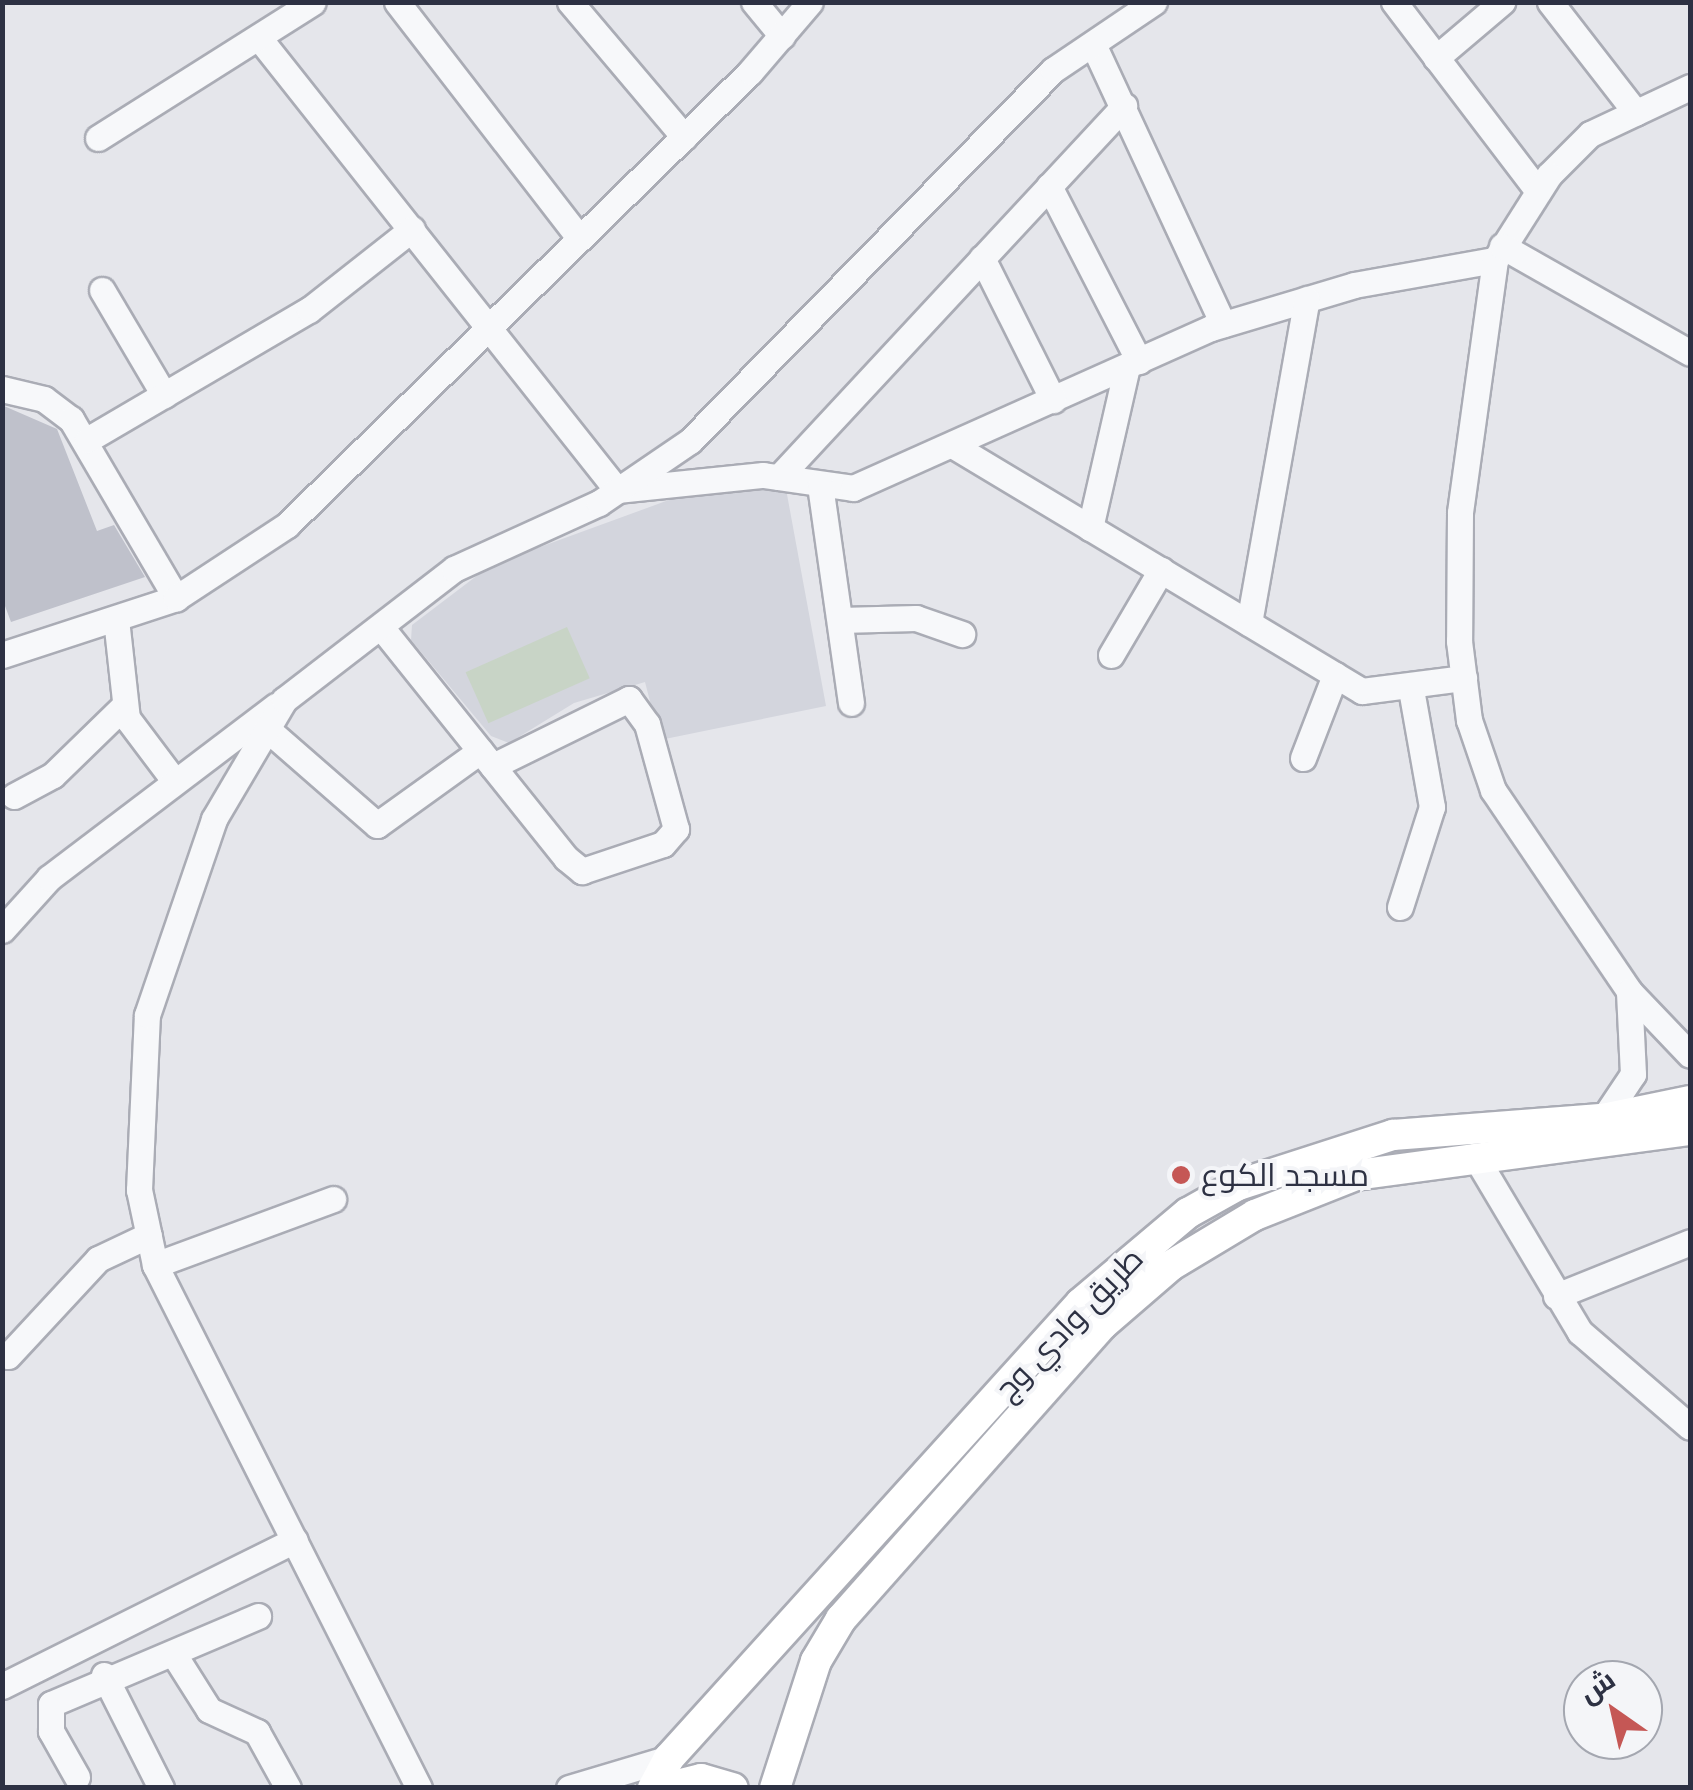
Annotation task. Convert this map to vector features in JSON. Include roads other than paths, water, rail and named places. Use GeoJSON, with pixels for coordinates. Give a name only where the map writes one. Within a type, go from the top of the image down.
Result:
{"type":"FeatureCollection","features":[{"type":"Feature","properties":{"kind":"main road","name":"طريق وادي وج"},"geometry":{"type":"LineString","coordinates":[[653,1788],[1081,1303],[1152,1238],[1238,1185],[1343,1147],[1603,1119],[1690,1102]]}},
{"type":"Feature","properties":{"kind":"main road","name":"طريق وادي وج"},"geometry":{"type":"LineString","coordinates":[[775,1788],[816,1661],[841,1619],[1102,1325],[1170,1266],[1256,1214],[1356,1175],[1690,1130]]}},
{"type":"Feature","properties":{"kind":"main road"},"geometry":{"type":"LineString","coordinates":[[667,1773],[732,1788]]}},
{"type":"Feature","properties":{"kind":"street"},"geometry":{"type":"LineString","coordinates":[[98,138],[313,2]]}},
{"type":"Feature","properties":{"kind":"street"},"geometry":{"type":"LineString","coordinates":[[397,2],[580,240]]}},
{"type":"Feature","properties":{"kind":"street"},"geometry":{"type":"LineString","coordinates":[[570,2],[684,138]]}},
{"type":"Feature","properties":{"kind":"street"},"geometry":{"type":"LineString","coordinates":[[754,2],[782,36]]}},
{"type":"Feature","properties":{"kind":"street"},"geometry":{"type":"LineString","coordinates":[[2,655],[176,598],[287,525],[684,138],[810,2]]}},
{"type":"Feature","properties":{"kind":"street"},"geometry":{"type":"LineString","coordinates":[[2,930],[48,878],[172,778],[284,700],[454,569],[617,490],[690,441],[909,209],[1092,44],[1154,2]]}},
{"type":"Feature","properties":{"kind":"street"},"geometry":{"type":"LineString","coordinates":[[1394,2],[1538,190]]}},
{"type":"Feature","properties":{"kind":"street"},"geometry":{"type":"LineString","coordinates":[[1550,2],[1636,113]]}},
{"type":"Feature","properties":{"kind":"street"},"geometry":{"type":"LineString","coordinates":[[1436,58],[1490,6]]}},
{"type":"Feature","properties":{"kind":"street"},"geometry":{"type":"LineString","coordinates":[[258,38],[617,490]]}},
{"type":"Feature","properties":{"kind":"street"},"geometry":{"type":"LineString","coordinates":[[1092,44],[1223,324]]}},
{"type":"Feature","properties":{"kind":"street"},"geometry":{"type":"LineString","coordinates":[[1690,87],[1590,134],[1538,190],[1499,253],[1460,513],[1464,678],[1493,790],[1628,991],[1690,1055]]}},
{"type":"Feature","properties":{"kind":"street"},"geometry":{"type":"LineString","coordinates":[[779,477],[1124,106]]}},
{"type":"Feature","properties":{"kind":"street"},"geometry":{"type":"LineString","coordinates":[[1049,186],[1133,364],[1090,528]]}},
{"type":"Feature","properties":{"kind":"street"},"geometry":{"type":"LineString","coordinates":[[87,440],[309,310],[412,230]]}},
{"type":"Feature","properties":{"kind":"street"},"geometry":{"type":"LineString","coordinates":[[617,490],[779,477],[853,488],[1223,324],[1308,299],[1499,253],[1690,354]]}},
{"type":"Feature","properties":{"kind":"street"},"geometry":{"type":"LineString","coordinates":[[982,258],[1053,400]]}},
{"type":"Feature","properties":{"kind":"street"},"geometry":{"type":"LineString","coordinates":[[102,290],[164,395]]}},
{"type":"Feature","properties":{"kind":"street"},"geometry":{"type":"LineString","coordinates":[[1249,623],[1308,299]]}},
{"type":"Feature","properties":{"kind":"street"},"geometry":{"type":"LineString","coordinates":[[2,389],[44,399],[87,440],[176,598]]}},
{"type":"Feature","properties":{"kind":"street"},"geometry":{"type":"LineString","coordinates":[[954,446],[1362,691],[1411,689],[1464,678]]}},
{"type":"Feature","properties":{"kind":"street"},"geometry":{"type":"LineString","coordinates":[[820,486],[852,704]]}},
{"type":"Feature","properties":{"kind":"street"},"geometry":{"type":"LineString","coordinates":[[1111,655],[1161,570]]}},
{"type":"Feature","properties":{"kind":"street"},"geometry":{"type":"LineString","coordinates":[[116,618],[126,705],[172,778]]}},
{"type":"Feature","properties":{"kind":"street"},"geometry":{"type":"LineString","coordinates":[[840,620],[916,618],[962,634]]}},
{"type":"Feature","properties":{"kind":"street"},"geometry":{"type":"LineString","coordinates":[[267,729],[377,825],[486,759],[629,699],[647,724],[676,829],[663,844],[582,872],[486,759],[380,627]]}},
{"type":"Feature","properties":{"kind":"street"},"geometry":{"type":"LineString","coordinates":[[1303,758],[1336,675]]}},
{"type":"Feature","properties":{"kind":"street"},"geometry":{"type":"LineString","coordinates":[[1400,907],[1432,806],[1411,689]]}},
{"type":"Feature","properties":{"kind":"street"},"geometry":{"type":"LineString","coordinates":[[284,700],[214,819],[147,1015],[139,1190],[155,1266],[419,1788]]}},
{"type":"Feature","properties":{"kind":"street"},"geometry":{"type":"LineString","coordinates":[[14,796],[53,776],[126,705]]}},
{"type":"Feature","properties":{"kind":"street"},"geometry":{"type":"LineString","coordinates":[[1603,1119],[1632,1074],[1628,991]]}},
{"type":"Feature","properties":{"kind":"street"},"geometry":{"type":"LineString","coordinates":[[1475,1156],[1580,1332],[1690,1427]]}},
{"type":"Feature","properties":{"kind":"street"},"geometry":{"type":"LineString","coordinates":[[155,1266],[333,1198]]}},
{"type":"Feature","properties":{"kind":"street"},"geometry":{"type":"LineString","coordinates":[[8,1356],[98,1259],[148,1235]]}},
{"type":"Feature","properties":{"kind":"street"},"geometry":{"type":"LineString","coordinates":[[1556,1296],[1690,1242]]}},
{"type":"Feature","properties":{"kind":"street"},"geometry":{"type":"LineString","coordinates":[[2,1686],[295,1540]]}},
{"type":"Feature","properties":{"kind":"street"},"geometry":{"type":"LineString","coordinates":[[78,1777],[47,1719],[63,1694],[258,1616]]}},
{"type":"Feature","properties":{"kind":"street"},"geometry":{"type":"LineString","coordinates":[[173,1653],[209,1710],[257,1732],[288,1788]]}},
{"type":"Feature","properties":{"kind":"street"},"geometry":{"type":"LineString","coordinates":[[104,1675],[161,1788]]}},
{"type":"Feature","properties":{"kind":"street"},"geometry":{"type":"LineString","coordinates":[[569,1788],[667,1773]]}},
{"type":"Feature","properties":{"kind":"place","name":"مسجد الكوع"},"geometry":{"type":"Point","coordinates":[1181,1175]}}]}
